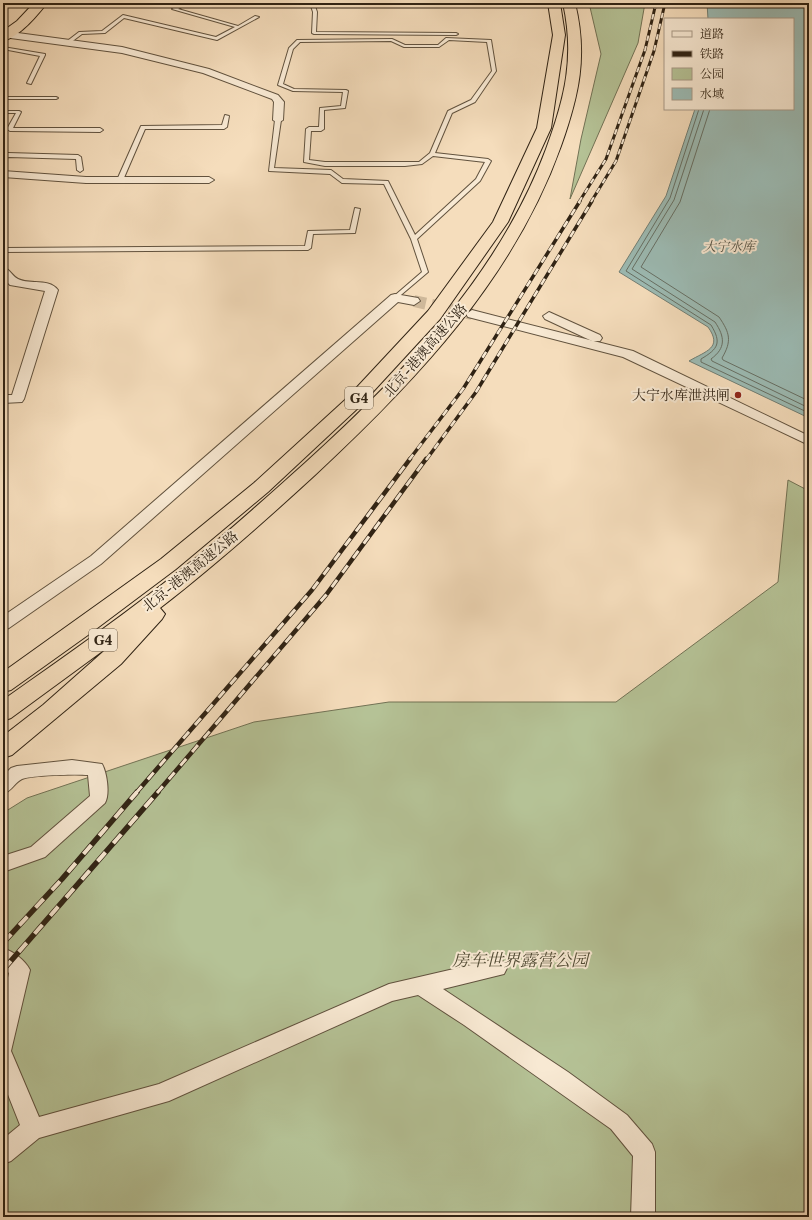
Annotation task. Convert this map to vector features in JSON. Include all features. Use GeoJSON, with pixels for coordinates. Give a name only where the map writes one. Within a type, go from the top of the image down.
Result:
{"type":"FeatureCollection","features":[{"type":"Feature","properties":{"kind":"highway"},"geometry":{"type":"LineString","coordinates":[[4,35],[21,24],[41,3]]}},
{"type":"Feature","properties":{"kind":"highway","name":"北京-港澳高速公路"},"geometry":{"type":"LineString","coordinates":[[3,684],[74,635],[179,555],[269,480],[359,397],[422,329],[471,266],[507,211],[534,157],[550,108],[558,71],[560,33],[554,3]]}},
{"type":"Feature","properties":{"kind":"highway","name":"北京-港澳高速公路"},"geometry":{"type":"LineString","coordinates":[[3,712],[90,650],[200,565],[292,486],[378,405],[444,333],[491,269],[526,214],[551,158],[566,108],[573,71],[575,33],[569,3]]}},
{"type":"Feature","properties":{"kind":"highway"},"geometry":{"type":"LineString","coordinates":[[3,748],[52,711],[113,658],[200,565]]}},
{"type":"Feature","properties":{"kind":"street"},"geometry":{"type":"LineString","coordinates":[[4,35],[122,50],[206,70],[275,97],[279,102],[278,120]]}},
{"type":"Feature","properties":{"kind":"street"},"geometry":{"type":"LineString","coordinates":[[3,174],[86,180],[209,180]]}},
{"type":"Feature","properties":{"kind":"street"},"geometry":{"type":"LineString","coordinates":[[3,271],[14,282],[46,287],[52,290],[17,399],[3,399]]}},
{"type":"Feature","properties":{"kind":"street"},"geometry":{"type":"LineString","coordinates":[[3,624],[96,560],[395,298],[414,301]]}},
{"type":"Feature","properties":{"kind":"street"},"geometry":{"type":"LineString","coordinates":[[472,314],[628,354]]}},
{"type":"Feature","properties":{"kind":"street"},"geometry":{"type":"LineString","coordinates":[[549,316],[628,354],[666,370],[809,441]]}},
{"type":"Feature","properties":{"kind":"street"},"geometry":{"type":"LineString","coordinates":[[3,787],[17,773],[72,767],[96,769],[99,798],[38,852],[3,864]]}},
{"type":"Feature","properties":{"kind":"street"},"geometry":{"type":"LineString","coordinates":[[3,957],[20,970],[3,1046]]}},
{"type":"Feature","properties":{"kind":"street"},"geometry":{"type":"LineString","coordinates":[[3,1153],[33,1129],[161,1094],[389,993],[496,968]]}},
{"type":"Feature","properties":{"kind":"street"},"geometry":{"type":"LineString","coordinates":[[420,986],[497,1035],[619,1122],[644,1152],[643,1217]]}},
{"type":"Feature","properties":{"kind":"street"},"geometry":{"type":"LineString","coordinates":[[3,1056],[33,1129]]}},
{"type":"Feature","properties":{"kind":"lane"},"geometry":{"type":"LineString","coordinates":[[187,3],[174,9],[238,27]]}},
{"type":"Feature","properties":{"kind":"lane"},"geometry":{"type":"LineString","coordinates":[[312,3],[315,12],[314,33],[456,34]]}},
{"type":"Feature","properties":{"kind":"lane"},"geometry":{"type":"LineString","coordinates":[[68,42],[81,34],[103,32],[123,16],[217,39],[256,17]]}},
{"type":"Feature","properties":{"kind":"lane"},"geometry":{"type":"LineString","coordinates":[[448,39],[489,41],[494,71],[473,101],[450,112],[432,154],[420,163],[334,164],[306,161],[309,128],[321,128],[322,109],[343,107],[346,91],[293,90],[280,84],[291,48],[298,41],[392,40],[404,46],[439,46],[448,39]]}},
{"type":"Feature","properties":{"kind":"lane"},"geometry":{"type":"LineString","coordinates":[[3,48],[43,55],[29,83]]}},
{"type":"Feature","properties":{"kind":"lane"},"geometry":{"type":"LineString","coordinates":[[3,98],[56,98]]}},
{"type":"Feature","properties":{"kind":"lane"},"geometry":{"type":"LineString","coordinates":[[3,112],[19,112],[10,129],[100,130]]}},
{"type":"Feature","properties":{"kind":"lane"},"geometry":{"type":"LineString","coordinates":[[120,180],[143,127],[224,127],[227,116]]}},
{"type":"Feature","properties":{"kind":"lane"},"geometry":{"type":"LineString","coordinates":[[278,120],[271,170],[331,172],[342,181],[386,182],[414,239],[426,272],[395,298]]}},
{"type":"Feature","properties":{"kind":"lane"},"geometry":{"type":"LineString","coordinates":[[414,239],[478,180],[488,161],[432,154]]}},
{"type":"Feature","properties":{"kind":"lane"},"geometry":{"type":"LineString","coordinates":[[3,157],[8,155],[78,157],[80,170]]}},
{"type":"Feature","properties":{"kind":"lane"},"geometry":{"type":"LineString","coordinates":[[331,172],[334,164]]}},
{"type":"Feature","properties":{"kind":"lane"},"geometry":{"type":"LineString","coordinates":[[3,250],[308,248],[310,232],[353,232],[357,209]]}},
{"type":"Feature","properties":{"kind":"green space"},"geometry":{"type":"Polygon","coordinates":[[[589,3],[645,3],[638,43],[570,199],[581,139],[601,54],[589,3]]]}},
{"type":"Feature","properties":{"kind":"green space","name":"房车世界露营公园"},"geometry":{"type":"Polygon","coordinates":[[[788,480],[809,491],[809,1217],[3,1217],[3,813],[27,798],[254,722],[389,702],[616,702],[778,582],[788,480]]]}},
{"type":"Feature","properties":{"kind":"water","name":"大宁水库"},"geometry":{"type":"Polygon","coordinates":[[[707,3],[809,3],[809,418],[689,361],[706,351],[713,344],[714,340],[708,327],[619,272],[666,196],[695,110],[794,110],[794,18],[708,18],[707,3]]]}},
{"type":"Feature","properties":{"kind":"tunnel"},"geometry":{"type":"LineString","coordinates":[[414,301],[472,314]]}},
{"type":"Feature","properties":{"kind":"railway"},"geometry":{"type":"LineString","coordinates":[[579,202],[606,159],[645,50],[656,3]]}},
{"type":"Feature","properties":{"kind":"railway"},"geometry":{"type":"LineString","coordinates":[[591,202],[616,161],[654,51],[665,3]]}},
{"type":"Feature","properties":{"kind":"railway"},"geometry":{"type":"LineString","coordinates":[[409,460],[463,389],[580,201]]}},
{"type":"Feature","properties":{"kind":"railway"},"geometry":{"type":"LineString","coordinates":[[426,460],[476,392],[592,201]]}},
{"type":"Feature","properties":{"kind":"railway"},"geometry":{"type":"LineString","coordinates":[[136,793],[312,590],[410,459]]}},
{"type":"Feature","properties":{"kind":"railway"},"geometry":{"type":"LineString","coordinates":[[157,793],[326,595],[426,459]]}},
{"type":"Feature","properties":{"kind":"railway"},"geometry":{"type":"LineString","coordinates":[[3,943],[62,879],[137,792]]}},
{"type":"Feature","properties":{"kind":"railway"},"geometry":{"type":"LineString","coordinates":[[3,970],[158,792]]}},
{"type":"Feature","properties":{"kind":"place","name":"大宁水库泄洪闸"},"geometry":{"type":"Point","coordinates":[738,395]}}]}
